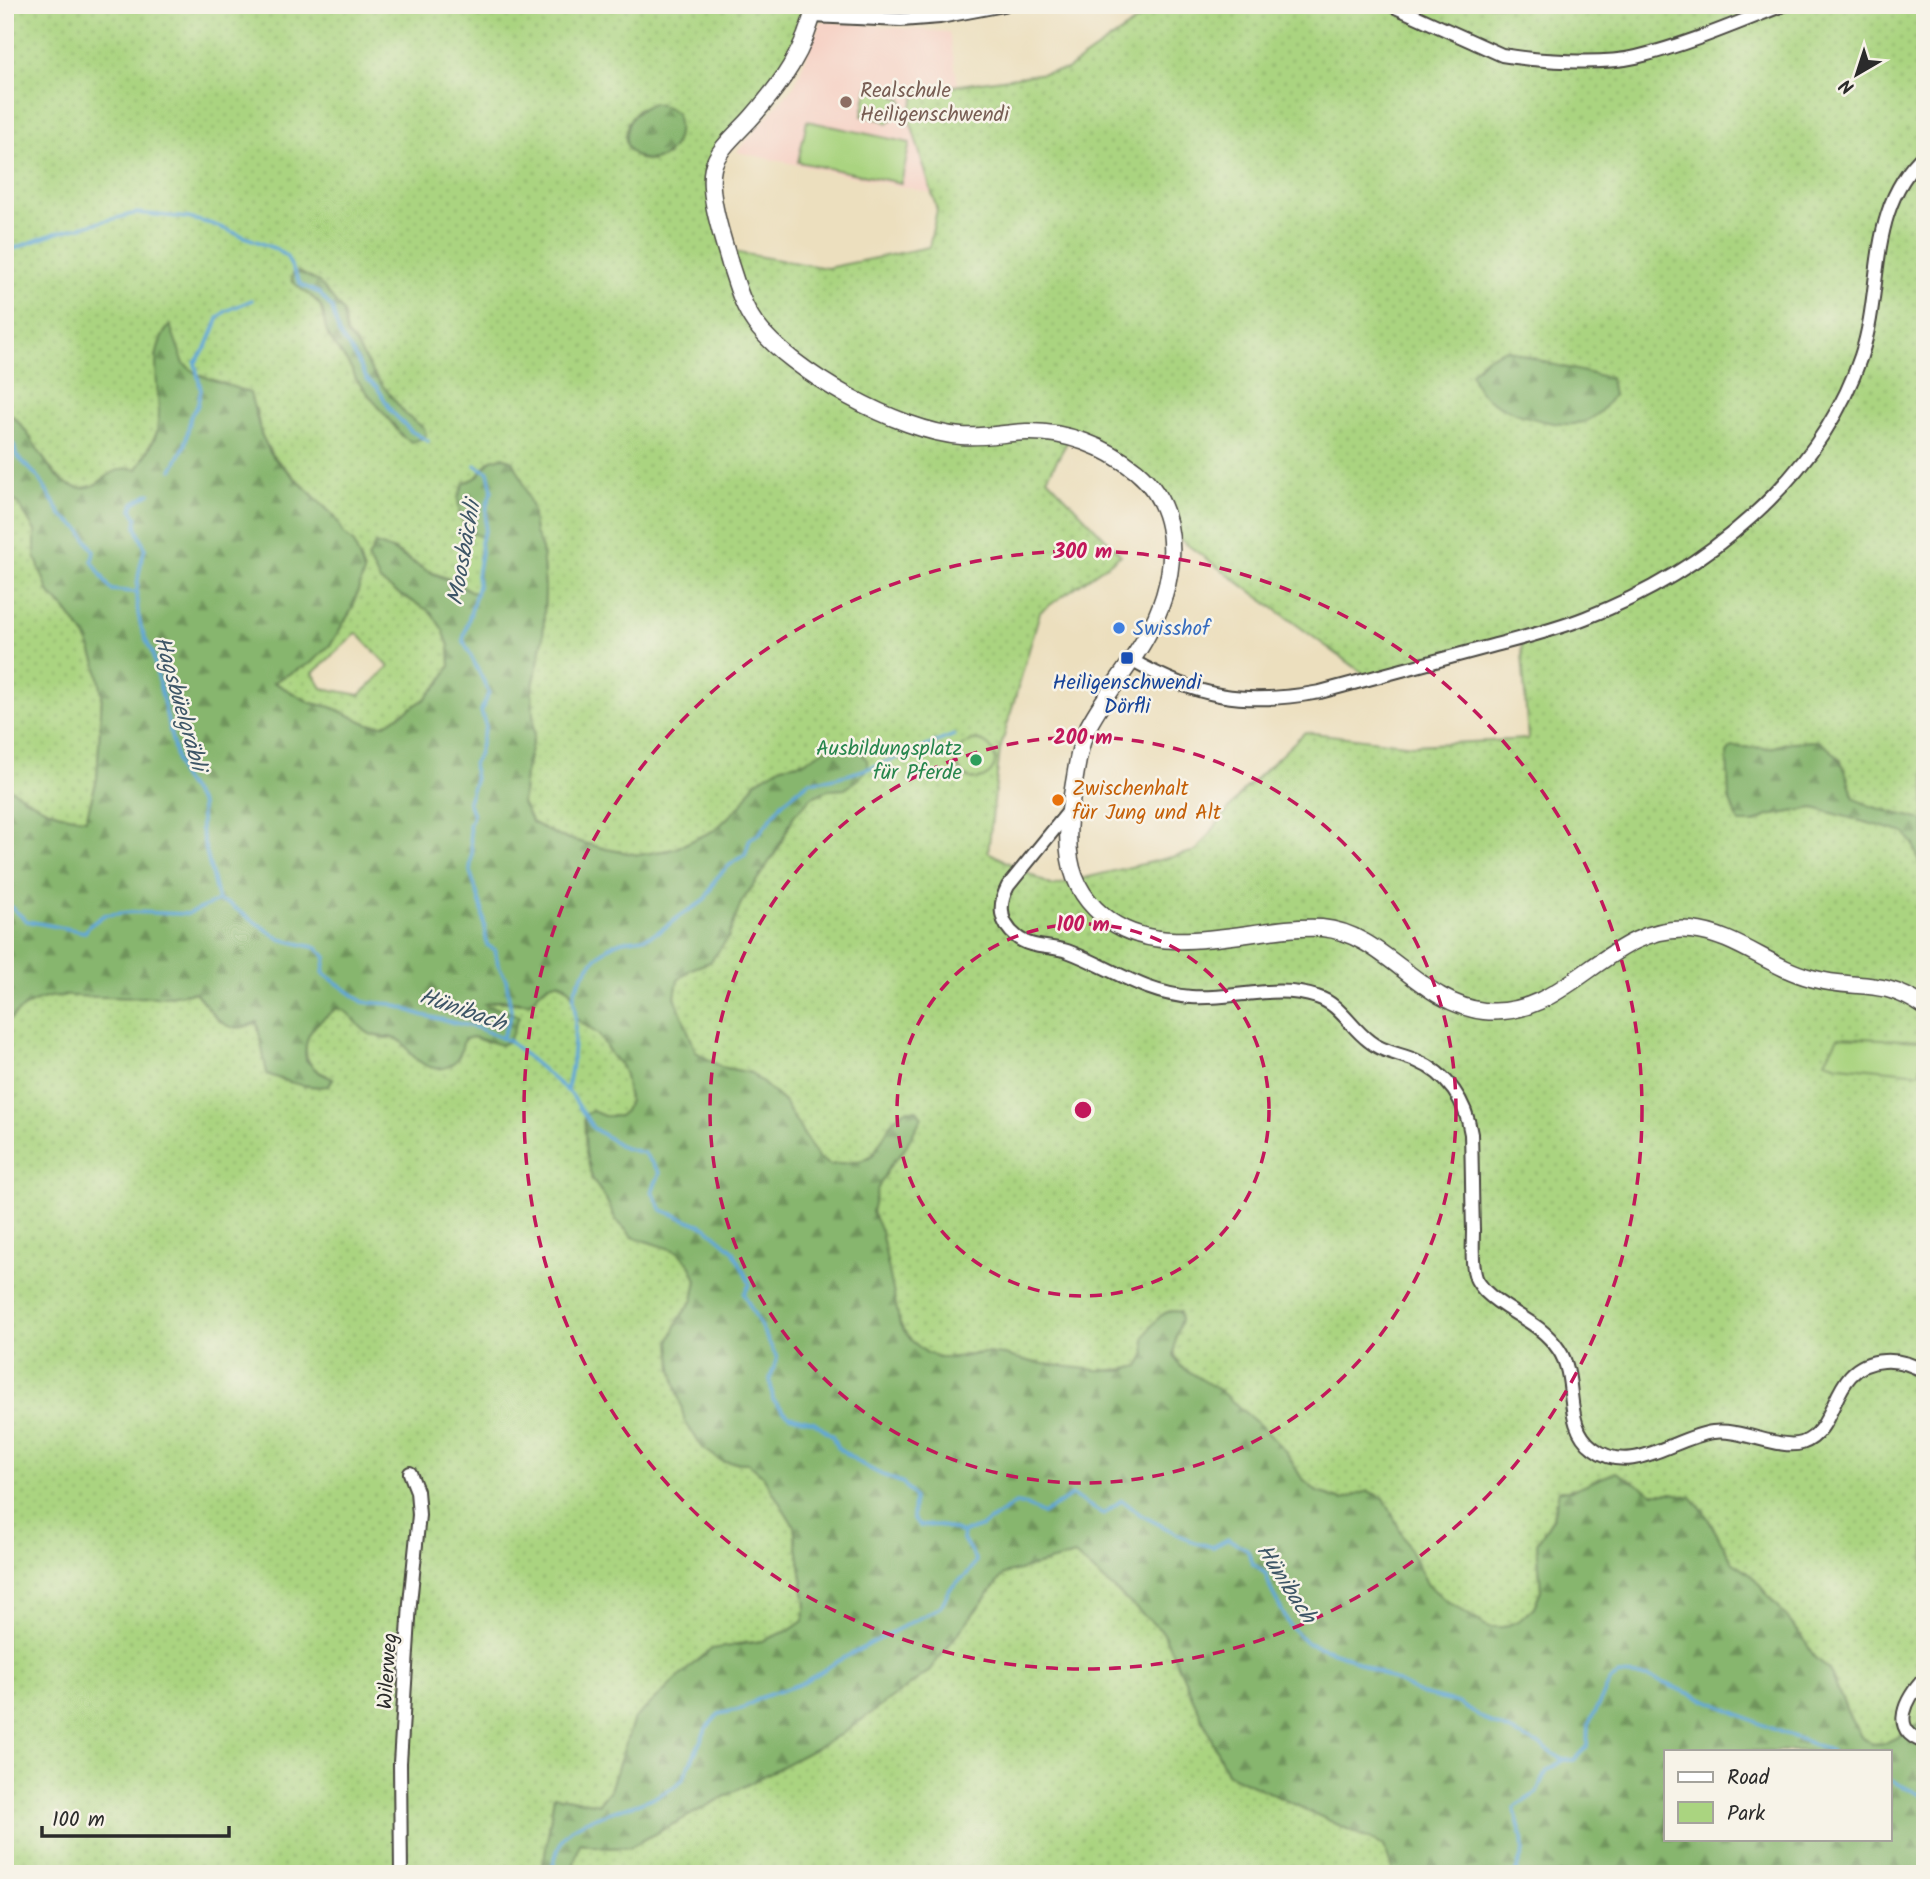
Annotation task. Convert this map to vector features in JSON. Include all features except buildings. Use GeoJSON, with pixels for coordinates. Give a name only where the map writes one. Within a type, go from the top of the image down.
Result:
{"type":"FeatureCollection","features":[{"type":"Feature","properties":{"kind":"street"},"geometry":{"type":"LineString","coordinates":[[1004,5],[940,17],[901,20],[814,11],[806,39],[785,78],[719,154],[712,175],[715,207],[746,309],[774,344],[810,373],[906,423],[940,433],[962,436],[1028,432],[1070,437],[1113,456],[1150,484],[1162,501],[1170,522],[1172,549],[1160,605],[1147,636],[1095,714],[1082,739],[1069,811],[1067,851],[1080,887],[1093,906],[1111,922],[1148,938],[1185,939],[1317,928],[1342,932],[1365,943],[1444,999],[1478,1010],[1502,1012],[1541,1002],[1640,938],[1660,932],[1691,930],[1728,939],[1806,977],[1887,988],[1912,998],[1925,1007]]}},
{"type":"Feature","properties":{"kind":"street"},"geometry":{"type":"LineString","coordinates":[[1391,5],[1502,55],[1603,61],[1637,57],[1726,28],[1783,5]]}},
{"type":"Feature","properties":{"kind":"street"},"geometry":{"type":"LineString","coordinates":[[1131,660],[1173,683],[1222,697],[1286,698],[1320,692],[1525,638],[1612,607],[1671,576],[1715,545],[1773,494],[1801,464],[1833,418],[1855,374],[1866,341],[1881,232],[1890,203],[1903,178],[1925,154]]}},
{"type":"Feature","properties":{"kind":"street"},"geometry":{"type":"LineString","coordinates":[[1069,811],[1008,886],[1001,902],[1006,926],[1015,936],[1026,942],[1071,953],[1125,979],[1158,991],[1203,998],[1295,992],[1319,997],[1339,1009],[1370,1042],[1418,1061],[1438,1073],[1459,1097],[1469,1120],[1476,1278],[1487,1293],[1535,1325],[1557,1347],[1570,1374],[1576,1426],[1592,1448],[1615,1458],[1638,1459],[1683,1440],[1717,1431],[1736,1432],[1789,1444],[1801,1443],[1818,1432],[1845,1381],[1860,1368],[1876,1362],[1896,1362],[1925,1372]]}},
{"type":"Feature","properties":{"kind":"street","name":"Wilerweg"},"geometry":{"type":"LineString","coordinates":[[401,1874],[400,1763],[410,1603],[419,1515],[417,1492],[410,1473]]}},
{"type":"Feature","properties":{"kind":"street"},"geometry":{"type":"LineString","coordinates":[[1925,1678],[1908,1699],[1903,1716],[1907,1730],[1925,1742]]}},
{"type":"Feature","properties":{"kind":"shaded area","name":"Realschule Heiligenschwendi"},"geometry":{"type":"Polygon","coordinates":[[[821,21],[949,32],[958,85],[919,91],[908,114],[932,193],[737,152],[795,84],[821,21]]]}},
{"type":"Feature","properties":{"kind":"green space"},"geometry":{"type":"Polygon","coordinates":[[[5,5],[586,5],[593,8],[599,5],[815,5],[806,39],[715,160],[727,251],[827,268],[929,247],[937,210],[908,114],[918,91],[1066,70],[1150,12],[1154,5],[1925,5],[1925,821],[1879,809],[1854,798],[1841,760],[1790,742],[1770,748],[1739,747],[1753,823],[1768,816],[1814,808],[1905,833],[1914,845],[1925,882],[1925,1724],[1921,1723],[1910,1733],[1903,1732],[1885,1743],[1872,1744],[1862,1737],[1851,1720],[1829,1670],[1814,1657],[1803,1637],[1750,1574],[1733,1562],[1703,1510],[1672,1493],[1652,1493],[1616,1472],[1564,1491],[1555,1503],[1553,1518],[1537,1543],[1541,1590],[1534,1607],[1520,1620],[1504,1627],[1488,1627],[1444,1599],[1427,1584],[1384,1498],[1368,1491],[1343,1500],[1317,1492],[1301,1477],[1286,1452],[1180,1366],[1174,1349],[1181,1320],[1146,1354],[1139,1366],[1114,1370],[1058,1367],[986,1353],[943,1358],[929,1354],[915,1345],[898,1318],[880,1232],[872,1210],[879,1185],[904,1150],[893,1120],[873,1155],[861,1161],[830,1165],[818,1158],[784,1102],[751,1073],[721,1067],[696,1052],[675,997],[678,980],[691,969],[710,962],[728,938],[741,903],[778,849],[794,815],[812,797],[828,790],[845,789],[868,767],[851,745],[830,747],[804,762],[782,766],[755,782],[742,804],[715,830],[674,849],[639,855],[558,836],[532,822],[522,803],[534,735],[532,691],[543,639],[545,590],[542,549],[535,533],[532,508],[491,460],[476,478],[465,483],[482,537],[476,595],[455,581],[428,571],[393,549],[394,591],[431,612],[443,630],[449,646],[450,666],[440,683],[425,699],[384,725],[368,724],[331,707],[311,703],[273,682],[311,663],[331,644],[352,609],[364,572],[354,543],[343,533],[335,517],[272,455],[261,434],[256,409],[184,364],[169,325],[156,356],[159,409],[157,432],[137,470],[119,470],[88,487],[69,485],[49,467],[24,429],[5,411],[5,5]],[[639,108],[628,123],[625,137],[639,159],[652,161],[668,155],[639,108]],[[311,296],[320,305],[328,336],[353,369],[356,379],[403,437],[424,428],[407,416],[375,376],[355,343],[346,334],[343,312],[311,296]],[[1070,437],[1047,478],[1121,555],[1040,612],[1000,750],[988,852],[1052,886],[1196,851],[1243,791],[1305,732],[1413,745],[1528,739],[1521,639],[1371,679],[1171,533],[1157,492],[1070,437]],[[357,633],[313,673],[322,688],[360,695],[389,667],[357,633]],[[972,740],[961,747],[973,779],[979,779],[991,772],[995,759],[988,745],[972,740]]]}},
{"type":"Feature","properties":{"kind":"green space"},"geometry":{"type":"Polygon","coordinates":[[[867,5],[979,5],[978,10],[865,18],[867,5]]]}},
{"type":"Feature","properties":{"kind":"green space"},"geometry":{"type":"Polygon","coordinates":[[[881,86],[895,91],[895,97],[902,99],[903,103],[896,116],[887,124],[882,120],[862,116],[867,88],[881,86]]]}},
{"type":"Feature","properties":{"kind":"green space"},"geometry":{"type":"Polygon","coordinates":[[[653,103],[676,113],[678,132],[674,146],[665,155],[642,159],[632,153],[627,143],[627,129],[636,113],[653,103]]]}},
{"type":"Feature","properties":{"kind":"green space"},"geometry":{"type":"Polygon","coordinates":[[[807,121],[910,143],[901,183],[798,162],[807,121]]]}},
{"type":"Feature","properties":{"kind":"green space"},"geometry":{"type":"Polygon","coordinates":[[[299,272],[319,282],[343,312],[346,334],[407,416],[424,428],[424,438],[412,442],[403,437],[356,379],[330,338],[320,305],[292,280],[293,273],[299,272]]]}},
{"type":"Feature","properties":{"kind":"green space"},"geometry":{"type":"Polygon","coordinates":[[[170,325],[184,364],[197,374],[250,393],[261,434],[271,455],[335,517],[343,533],[354,543],[364,572],[352,609],[331,644],[311,663],[273,682],[311,703],[331,707],[368,724],[384,725],[425,699],[440,683],[450,666],[449,646],[443,630],[431,612],[380,581],[368,559],[375,544],[476,594],[482,537],[467,531],[460,517],[458,498],[464,483],[476,478],[491,460],[503,457],[513,461],[521,477],[532,508],[535,533],[542,549],[545,590],[543,639],[532,691],[534,735],[522,803],[532,822],[558,836],[606,849],[639,855],[674,849],[715,830],[742,804],[755,782],[782,766],[804,762],[829,747],[851,745],[861,752],[868,767],[859,779],[845,789],[828,790],[812,797],[794,815],[778,849],[741,903],[728,938],[710,962],[691,969],[678,980],[675,997],[696,1052],[721,1067],[751,1073],[784,1102],[818,1158],[830,1165],[861,1161],[873,1155],[893,1120],[906,1110],[917,1110],[922,1117],[904,1150],[888,1168],[877,1190],[872,1212],[881,1231],[900,1325],[912,1341],[927,1353],[939,1357],[983,1353],[1036,1363],[1120,1371],[1139,1366],[1146,1354],[1144,1337],[1163,1314],[1180,1312],[1174,1356],[1180,1366],[1219,1390],[1263,1428],[1286,1452],[1301,1477],[1317,1492],[1343,1500],[1368,1491],[1384,1498],[1427,1584],[1444,1599],[1488,1627],[1504,1627],[1520,1620],[1534,1607],[1541,1590],[1537,1543],[1553,1518],[1559,1490],[1572,1490],[1616,1472],[1652,1493],[1691,1497],[1703,1510],[1733,1562],[1750,1574],[1803,1637],[1814,1657],[1829,1670],[1851,1720],[1862,1737],[1872,1744],[1885,1743],[1907,1730],[1910,1732],[1913,1727],[1925,1724],[1925,1874],[1394,1874],[1384,1846],[1227,1773],[1163,1632],[1075,1555],[1004,1574],[928,1672],[839,1736],[630,1847],[606,1848],[580,1843],[571,1874],[538,1874],[544,1861],[554,1796],[599,1804],[610,1790],[634,1719],[712,1649],[762,1641],[790,1630],[803,1621],[806,1605],[794,1526],[763,1476],[748,1463],[723,1462],[703,1448],[685,1422],[672,1369],[670,1340],[679,1319],[693,1300],[697,1280],[690,1264],[677,1251],[633,1237],[616,1220],[592,1178],[586,1153],[584,1115],[592,1111],[604,1116],[619,1116],[625,1111],[629,1101],[621,1065],[599,1035],[575,1018],[571,992],[563,983],[547,985],[529,1003],[502,1000],[485,1004],[519,1016],[509,1041],[501,1045],[473,1037],[464,1039],[461,1052],[455,1061],[443,1068],[423,1064],[397,1039],[370,1034],[347,1012],[337,1008],[317,1023],[306,1042],[306,1060],[318,1072],[333,1079],[328,1086],[320,1087],[297,1084],[267,1074],[257,1022],[246,1027],[228,1026],[215,1016],[195,992],[149,997],[50,997],[27,1005],[5,1025],[5,785],[43,808],[86,819],[97,779],[102,694],[97,666],[87,639],[66,610],[49,593],[35,556],[35,531],[18,503],[5,495],[5,411],[24,429],[49,467],[69,485],[88,487],[119,470],[137,469],[157,431],[158,349],[170,325]]]}},
{"type":"Feature","properties":{"kind":"green space"},"geometry":{"type":"Polygon","coordinates":[[[1506,349],[1551,364],[1610,378],[1613,395],[1595,416],[1580,423],[1555,423],[1510,411],[1485,397],[1471,373],[1486,358],[1506,349]]]}},
{"type":"Feature","properties":{"kind":"green space"},"geometry":{"type":"Polygon","coordinates":[[[5,495],[18,503],[35,531],[35,556],[49,593],[66,610],[87,639],[97,666],[102,694],[97,779],[86,820],[43,807],[5,785],[5,495]]]}},
{"type":"Feature","properties":{"kind":"green space","name":"Ausbildungsplatz für Pferde"},"geometry":{"type":"Polygon","coordinates":[[[976,741],[990,746],[995,760],[990,774],[976,779],[962,774],[957,760],[962,746],[976,741]]]}},
{"type":"Feature","properties":{"kind":"green space"},"geometry":{"type":"Polygon","coordinates":[[[1818,741],[1839,759],[1854,798],[1879,809],[1925,821],[1925,882],[1914,845],[1905,833],[1814,808],[1768,816],[1753,823],[1739,823],[1729,799],[1727,753],[1732,747],[1770,748],[1790,742],[1818,741]]]}},
{"type":"Feature","properties":{"kind":"green space"},"geometry":{"type":"Polygon","coordinates":[[[552,982],[568,989],[575,1005],[575,1018],[599,1035],[625,1075],[629,1101],[625,1111],[619,1116],[604,1116],[592,1111],[591,1178],[606,1199],[616,1220],[633,1237],[677,1251],[690,1264],[697,1280],[693,1300],[679,1319],[723,1462],[748,1463],[763,1476],[794,1526],[806,1605],[803,1621],[790,1630],[762,1641],[736,1644],[634,1719],[610,1790],[598,1804],[554,1796],[544,1861],[538,1874],[5,1874],[5,1025],[27,1005],[50,997],[149,997],[195,992],[219,1021],[257,1021],[268,1074],[305,1086],[326,1075],[313,1067],[307,1057],[309,1030],[337,1008],[347,1012],[375,1035],[400,1041],[409,1051],[461,1045],[464,1039],[473,1037],[486,1042],[519,1016],[483,1004],[497,1001],[523,1002],[552,982]]]}},
{"type":"Feature","properties":{"kind":"green space"},"geometry":{"type":"Polygon","coordinates":[[[1838,1037],[1923,1041],[1920,1073],[1839,1065],[1825,1061],[1838,1037]]]}},
{"type":"Feature","properties":{"kind":"green space"},"geometry":{"type":"Polygon","coordinates":[[[1075,1555],[1163,1632],[1227,1773],[1384,1846],[1394,1874],[571,1874],[579,1843],[606,1848],[630,1847],[839,1736],[928,1672],[1004,1574],[1075,1555]]]}},
{"type":"Feature","properties":{"kind":"waterway","name":"Moosbächli"},"geometry":{"type":"LineString","coordinates":[[5,252],[56,233],[137,213],[188,218],[212,224],[276,249],[286,256],[301,285],[319,293],[332,308],[339,334],[367,379],[377,387],[392,412],[411,431],[428,441]]}},
{"type":"Feature","properties":{"kind":"waterway","name":"Hagsbüelgräbli"},"geometry":{"type":"LineString","coordinates":[[172,470],[185,445],[191,415],[197,407],[201,390],[195,363],[207,346],[219,317],[226,311],[252,300]]}},
{"type":"Feature","properties":{"kind":"waterway","name":"Hagsbüelgräbli"},"geometry":{"type":"LineString","coordinates":[[5,439],[14,445],[16,455],[38,477],[62,516],[79,528],[94,551],[92,561],[109,587],[112,590],[135,592]]}},
{"type":"Feature","properties":{"kind":"waterway","name":"Moosbächli"},"geometry":{"type":"LineString","coordinates":[[475,465],[488,472],[492,490],[487,504],[485,531],[480,542],[478,586],[463,640],[489,692],[481,711],[486,727],[473,764],[475,781],[468,801],[473,815],[469,826],[472,854],[470,871],[482,909],[487,945],[495,950],[498,964],[506,979],[511,1011]]}},
{"type":"Feature","properties":{"kind":"waterway","name":"Hagsbüelgräbli"},"geometry":{"type":"LineString","coordinates":[[150,493],[134,503],[132,510],[137,518],[136,527],[145,548],[137,588],[138,614],[152,652],[180,775],[201,805],[201,830],[218,901]]}},
{"type":"Feature","properties":{"kind":"waterway"},"geometry":{"type":"LineString","coordinates":[[566,1090],[574,1040],[574,993],[583,975],[600,954],[614,944],[658,932],[702,902],[719,876],[745,855],[750,839],[759,834],[783,802],[810,781],[862,771],[954,735]]}},
{"type":"Feature","properties":{"kind":"waterway","name":"Hünibach"},"geometry":{"type":"LineString","coordinates":[[5,902],[27,921],[85,932],[104,915],[131,912],[187,914],[218,901],[229,904],[280,939],[317,948],[326,957],[323,973],[363,1002],[392,1004],[422,1015],[478,1028],[509,1041],[571,1094],[593,1128],[624,1148],[644,1153],[660,1173],[652,1191],[662,1210],[706,1227],[733,1250],[750,1284],[744,1294],[777,1358],[770,1379],[773,1400],[789,1416],[814,1422],[832,1435],[837,1447],[863,1465],[903,1483],[914,1497],[913,1519],[920,1526],[940,1525],[962,1533],[982,1526],[1016,1503],[1043,1514],[1072,1495],[1103,1514],[1122,1500],[1141,1515],[1193,1542],[1213,1547],[1228,1539],[1247,1549],[1253,1564],[1266,1574],[1271,1590],[1290,1626],[1307,1643],[1346,1656],[1421,1694],[1458,1703],[1489,1722],[1542,1746],[1563,1760],[1574,1760],[1587,1746],[1588,1725],[1611,1680],[1619,1675],[1648,1677],[1829,1750]]}},
{"type":"Feature","properties":{"kind":"waterway","name":"Moosbächli"},"geometry":{"type":"LineString","coordinates":[[502,1038],[511,1015]]}},
{"type":"Feature","properties":{"kind":"waterway"},"geometry":{"type":"LineString","coordinates":[[551,1874],[561,1842],[571,1829],[655,1797],[683,1779],[707,1727],[719,1714],[741,1709],[762,1697],[803,1683],[838,1661],[940,1607],[950,1589],[968,1573],[976,1561],[963,1539],[964,1532]]}},
{"type":"Feature","properties":{"kind":"waterway"},"geometry":{"type":"LineString","coordinates":[[1515,1874],[1523,1851],[1514,1808],[1536,1793],[1547,1771],[1563,1760]]}},
{"type":"Feature","properties":{"kind":"waterway","name":"Hünibach"},"geometry":{"type":"LineString","coordinates":[[1892,1781],[1925,1797]]}},
{"type":"Feature","properties":{"kind":"place","name":"Realschule Heiligenschwendi"},"geometry":{"type":"Point","coordinates":[846,102]}},
{"type":"Feature","properties":{"kind":"place","name":"Swisshof"},"geometry":{"type":"Point","coordinates":[1119,628]}},
{"type":"Feature","properties":{"kind":"place","name":"Heiligenschwendi Dörfli"},"geometry":{"type":"Point","coordinates":[1127,658]}},
{"type":"Feature","properties":{"kind":"place","name":"Ausbildungsplatz für Pferde"},"geometry":{"type":"Point","coordinates":[976,760]}},
{"type":"Feature","properties":{"kind":"place","name":"Zwischenhalt für Jung und Alt"},"geometry":{"type":"Point","coordinates":[1058,800]}}]}
